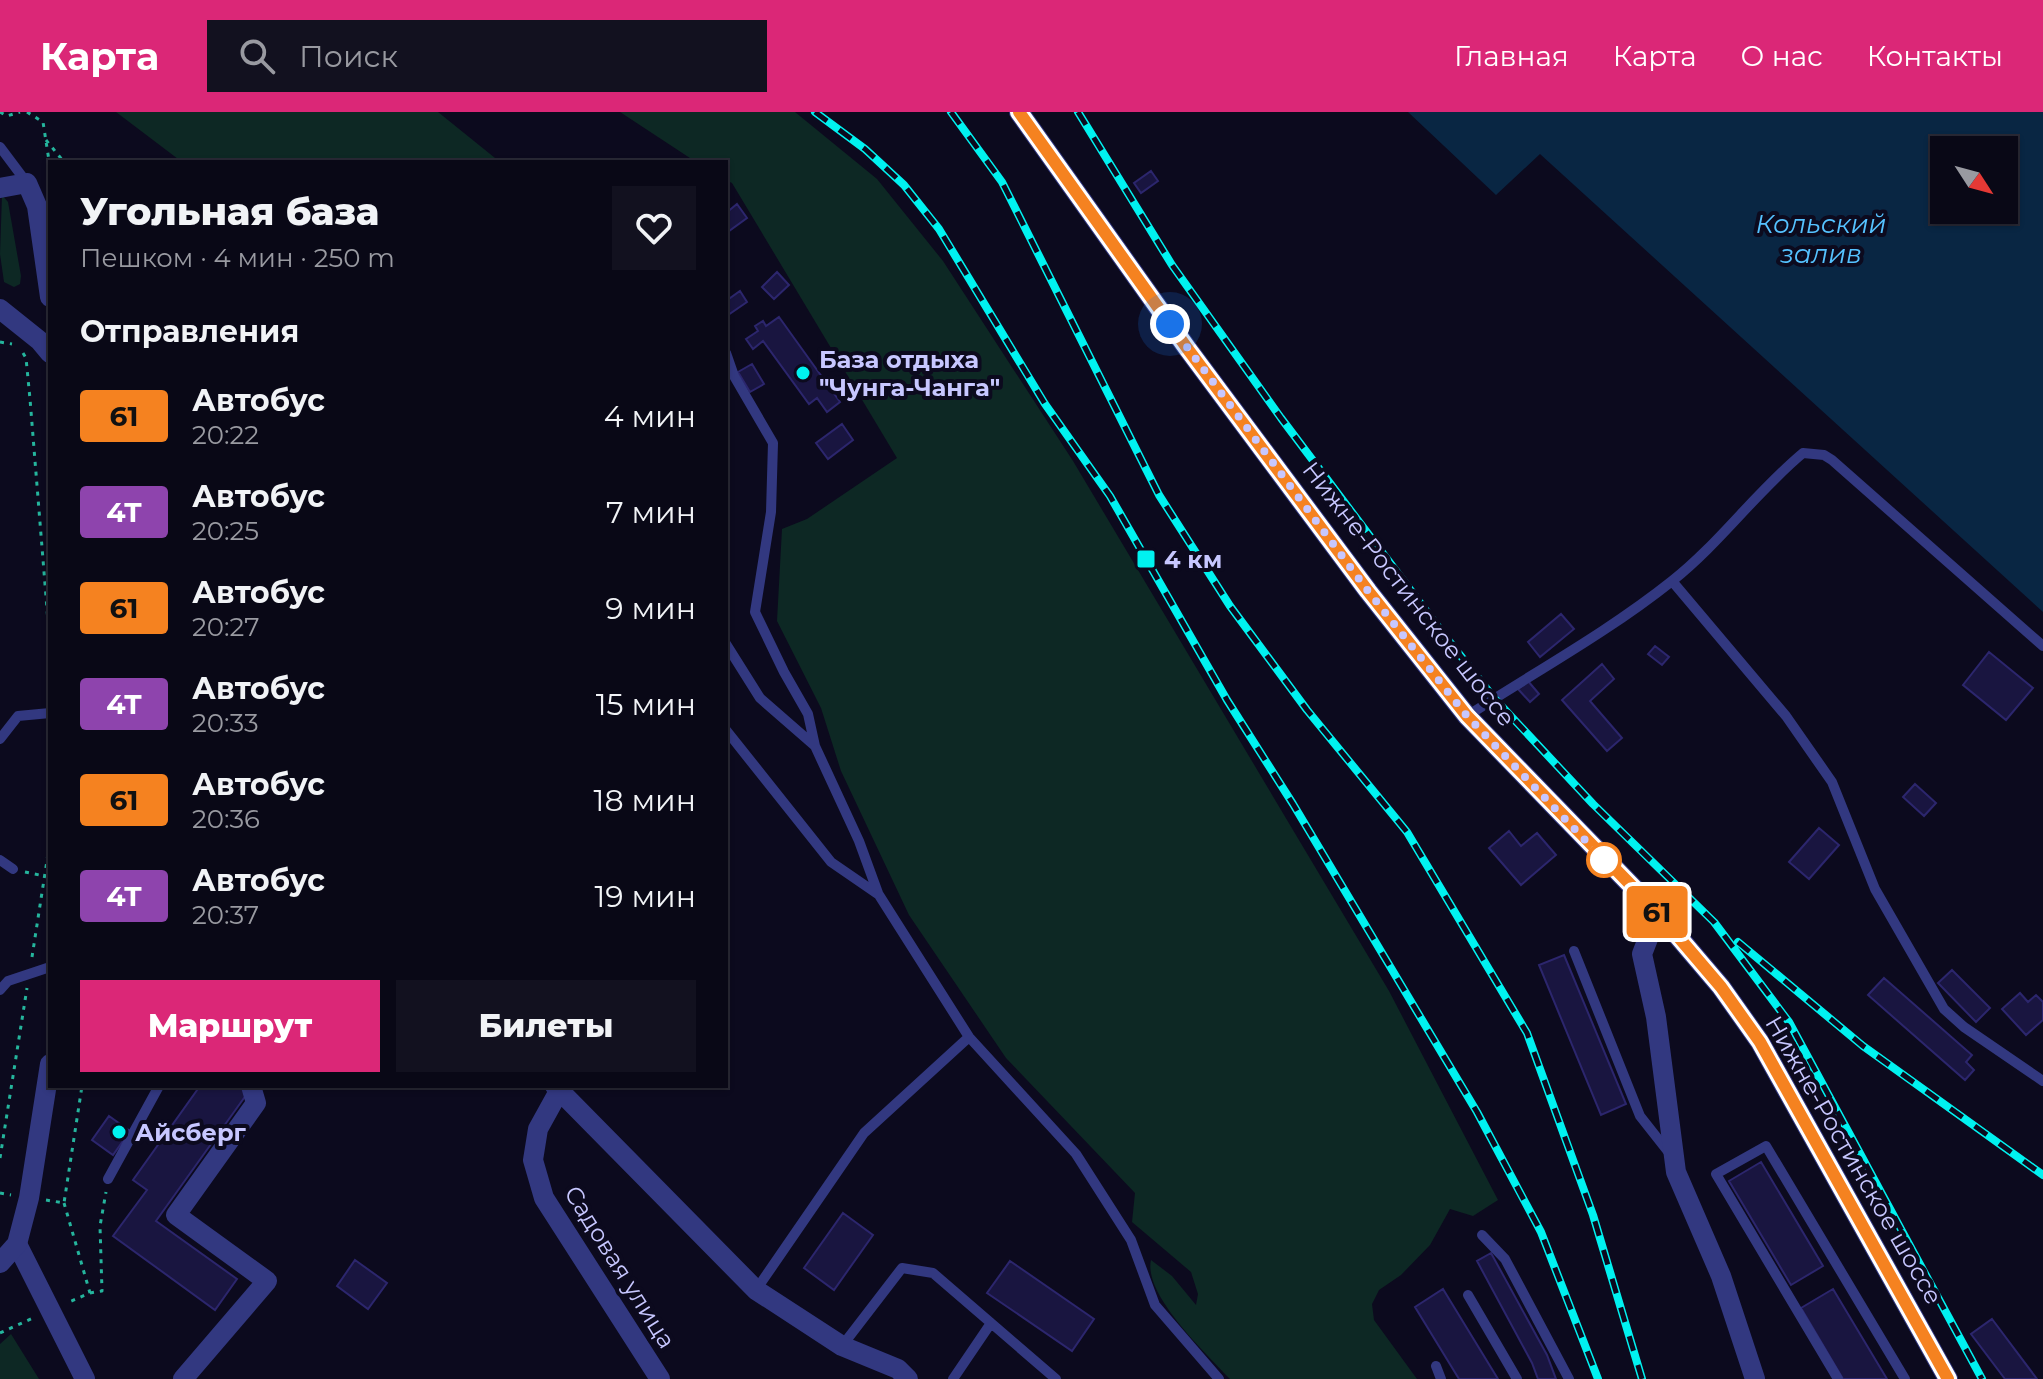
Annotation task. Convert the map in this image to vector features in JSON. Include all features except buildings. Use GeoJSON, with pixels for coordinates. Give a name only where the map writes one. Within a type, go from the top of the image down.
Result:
{"type":"FeatureCollection","features":[{"type":"Feature","properties":{"kind":"street","name":"Нижне-Ростинское шоссе"},"geometry":{"type":"LineString","coordinates":[[1019,112],[1187,348],[1368,591],[1467,716],[1658,913],[1721,987],[1760,1042],[1948,1379]]}},
{"type":"Feature","properties":{"kind":"street"},"geometry":{"type":"LineString","coordinates":[[0,188],[27,183],[37,206],[48,283]]}},
{"type":"Feature","properties":{"kind":"street"},"geometry":{"type":"LineString","coordinates":[[0,309],[48,351]]}},
{"type":"Feature","properties":{"kind":"street"},"geometry":{"type":"LineString","coordinates":[[1658,913],[1642,954],[1656,1017],[1676,1172],[1721,1276],[1755,1379]]}},
{"type":"Feature","properties":{"kind":"street"},"geometry":{"type":"LineString","coordinates":[[0,1263],[17,1244],[29,1198],[48,1077]]}},
{"type":"Feature","properties":{"kind":"street"},"geometry":{"type":"LineString","coordinates":[[183,1379],[267,1281],[176,1215],[256,1103],[252,1088]]}},
{"type":"Feature","properties":{"kind":"street"},"geometry":{"type":"LineString","coordinates":[[557,1089],[756,1290],[842,1346],[898,1369],[908,1379]]}},
{"type":"Feature","properties":{"kind":"street","name":"Садовая улица"},"geometry":{"type":"LineString","coordinates":[[557,1089],[538,1129],[533,1160],[544,1198],[660,1379]]}},
{"type":"Feature","properties":{"kind":"street"},"geometry":{"type":"LineString","coordinates":[[17,1244],[85,1379]]}},
{"type":"Feature","properties":{"kind":"lane"},"geometry":{"type":"LineString","coordinates":[[0,147],[27,183]]}},
{"type":"Feature","properties":{"kind":"lane"},"geometry":{"type":"LineString","coordinates":[[728,359],[734,376],[773,443],[771,512],[755,612],[808,714],[815,746],[859,841],[879,895],[969,1037],[1076,1154],[1131,1240],[1155,1305],[1219,1379]]}},
{"type":"Feature","properties":{"kind":"lane"},"geometry":{"type":"LineString","coordinates":[[1467,716],[1638,607],[1672,581],[1714,544],[1772,479],[1803,453],[1824,455],[2043,646]]}},
{"type":"Feature","properties":{"kind":"lane"},"geometry":{"type":"LineString","coordinates":[[1672,581],[1786,716],[1832,782],[1875,889],[1944,1009],[1964,1027],[2043,1081]]}},
{"type":"Feature","properties":{"kind":"lane"},"geometry":{"type":"LineString","coordinates":[[728,647],[760,698],[815,746]]}},
{"type":"Feature","properties":{"kind":"lane"},"geometry":{"type":"LineString","coordinates":[[0,739],[18,716],[48,713]]}},
{"type":"Feature","properties":{"kind":"lane"},"geometry":{"type":"LineString","coordinates":[[728,733],[831,862],[879,895]]}},
{"type":"Feature","properties":{"kind":"lane"},"geometry":{"type":"LineString","coordinates":[[0,860],[13,869]]}},
{"type":"Feature","properties":{"kind":"lane"},"geometry":{"type":"LineString","coordinates":[[1574,951],[1640,1116],[1674,1160]]}},
{"type":"Feature","properties":{"kind":"lane"},"geometry":{"type":"LineString","coordinates":[[0,990],[8,981],[48,968]]}},
{"type":"Feature","properties":{"kind":"lane"},"geometry":{"type":"LineString","coordinates":[[756,1290],[864,1133],[969,1037]]}},
{"type":"Feature","properties":{"kind":"lane"},"geometry":{"type":"LineString","coordinates":[[108,1179],[158,1088]]}},
{"type":"Feature","properties":{"kind":"lane"},"geometry":{"type":"LineString","coordinates":[[1838,1379],[1716,1174],[1766,1146],[1905,1379]]}},
{"type":"Feature","properties":{"kind":"lane"},"geometry":{"type":"LineString","coordinates":[[1482,1235],[1505,1259],[1569,1379]]}},
{"type":"Feature","properties":{"kind":"lane"},"geometry":{"type":"LineString","coordinates":[[842,1346],[902,1268],[933,1273],[1056,1379]]}},
{"type":"Feature","properties":{"kind":"lane"},"geometry":{"type":"LineString","coordinates":[[1468,1295],[1517,1379]]}},
{"type":"Feature","properties":{"kind":"lane"},"geometry":{"type":"LineString","coordinates":[[953,1379],[991,1323]]}},
{"type":"Feature","properties":{"kind":"lane"},"geometry":{"type":"LineString","coordinates":[[1436,1366],[1441,1379]]}},
{"type":"Feature","properties":{"kind":"path"},"geometry":{"type":"LineString","coordinates":[[0,112],[7,116],[20,112]]}},
{"type":"Feature","properties":{"kind":"path"},"geometry":{"type":"LineString","coordinates":[[27,112],[43,122],[49,160]]}},
{"type":"Feature","properties":{"kind":"path"},"geometry":{"type":"LineString","coordinates":[[46,140],[62,160]]}},
{"type":"Feature","properties":{"kind":"path"},"geometry":{"type":"LineString","coordinates":[[0,342],[18,345],[26,358],[48,622]]}},
{"type":"Feature","properties":{"kind":"path"},"geometry":{"type":"LineString","coordinates":[[0,1158],[48,853]]}},
{"type":"Feature","properties":{"kind":"path"},"geometry":{"type":"LineString","coordinates":[[13,869],[44,876]]}},
{"type":"Feature","properties":{"kind":"path"},"geometry":{"type":"LineString","coordinates":[[82,1088],[64,1203],[90,1293]]}},
{"type":"Feature","properties":{"kind":"path"},"geometry":{"type":"LineString","coordinates":[[0,1333],[90,1293],[102,1291],[100,1226],[108,1179]]}},
{"type":"Feature","properties":{"kind":"path"},"geometry":{"type":"LineString","coordinates":[[0,1193],[64,1203]]}},
{"type":"Feature","properties":{"kind":"green space"},"geometry":{"type":"Polygon","coordinates":[[[116,112],[438,112],[498,160],[179,160],[116,112]]]}},
{"type":"Feature","properties":{"kind":"green space"},"geometry":{"type":"Polygon","coordinates":[[[620,112],[795,112],[877,179],[943,261],[1073,461],[1389,991],[1498,1200],[1473,1216],[1450,1209],[1430,1245],[1401,1275],[1379,1290],[1372,1304],[1374,1320],[1417,1379],[1230,1379],[1166,1306],[1151,1274],[1151,1260],[1172,1276],[1196,1305],[1198,1294],[1191,1272],[1132,1222],[1135,1193],[1006,1058],[909,915],[841,771],[821,708],[777,621],[782,529],[807,519],[897,458],[728,181],[728,160],[693,160],[620,112]]]}},
{"type":"Feature","properties":{"kind":"green space"},"geometry":{"type":"Polygon","coordinates":[[[2,195],[8,202],[21,276],[20,284],[14,287],[4,282],[0,254],[2,195]]]}},
{"type":"Feature","properties":{"kind":"green space"},"geometry":{"type":"Polygon","coordinates":[[[11,1334],[39,1379],[0,1379],[0,1344],[11,1334]]]}},
{"type":"Feature","properties":{"kind":"water","name":"Кольский залив"},"geometry":{"type":"Polygon","coordinates":[[[1408,112],[2043,112],[2043,612],[1540,154],[1496,195],[1408,112]]]}},
{"type":"Feature","properties":{"kind":"railway"},"geometry":{"type":"LineString","coordinates":[[815,112],[865,149],[904,185],[939,229],[1045,404],[1110,496],[1227,700],[1293,804],[1477,1112],[1541,1232],[1598,1379]]}},
{"type":"Feature","properties":{"kind":"railway"},"geometry":{"type":"LineString","coordinates":[[951,112],[1002,182],[1159,495],[1230,606],[1307,710],[1407,832],[1527,1033],[1593,1215],[1642,1379]]}},
{"type":"Feature","properties":{"kind":"railway"},"geometry":{"type":"LineString","coordinates":[[1078,112],[1172,265],[1281,418],[1445,636],[1494,698],[1593,804],[1714,922],[1789,1022],[1982,1379]]}},
{"type":"Feature","properties":{"kind":"railway"},"geometry":{"type":"LineString","coordinates":[[1738,942],[1863,1046],[2043,1175]]}},
{"type":"Feature","properties":{"kind":"bus line","name":"61"},"geometry":{"type":"LineString","coordinates":[[1019,112],[1187,348],[1368,591],[1467,716],[1658,913],[1721,987],[1760,1042],[1948,1379]]}},
{"type":"Feature","properties":{"kind":"place","name":"База отдыха \"Чунга-Чанга\""},"geometry":{"type":"Point","coordinates":[803,373]}},
{"type":"Feature","properties":{"kind":"place","name":"4 км"},"geometry":{"type":"Point","coordinates":[1146,559]}},
{"type":"Feature","properties":{"kind":"place","name":"Айсберг"},"geometry":{"type":"Point","coordinates":[119,1132]}},
{"type":"Feature","properties":{"kind":"route"},"geometry":{"type":"LineString","coordinates":[[1170,324],[1368,591],[1467,716],[1604,860]]}}]}
